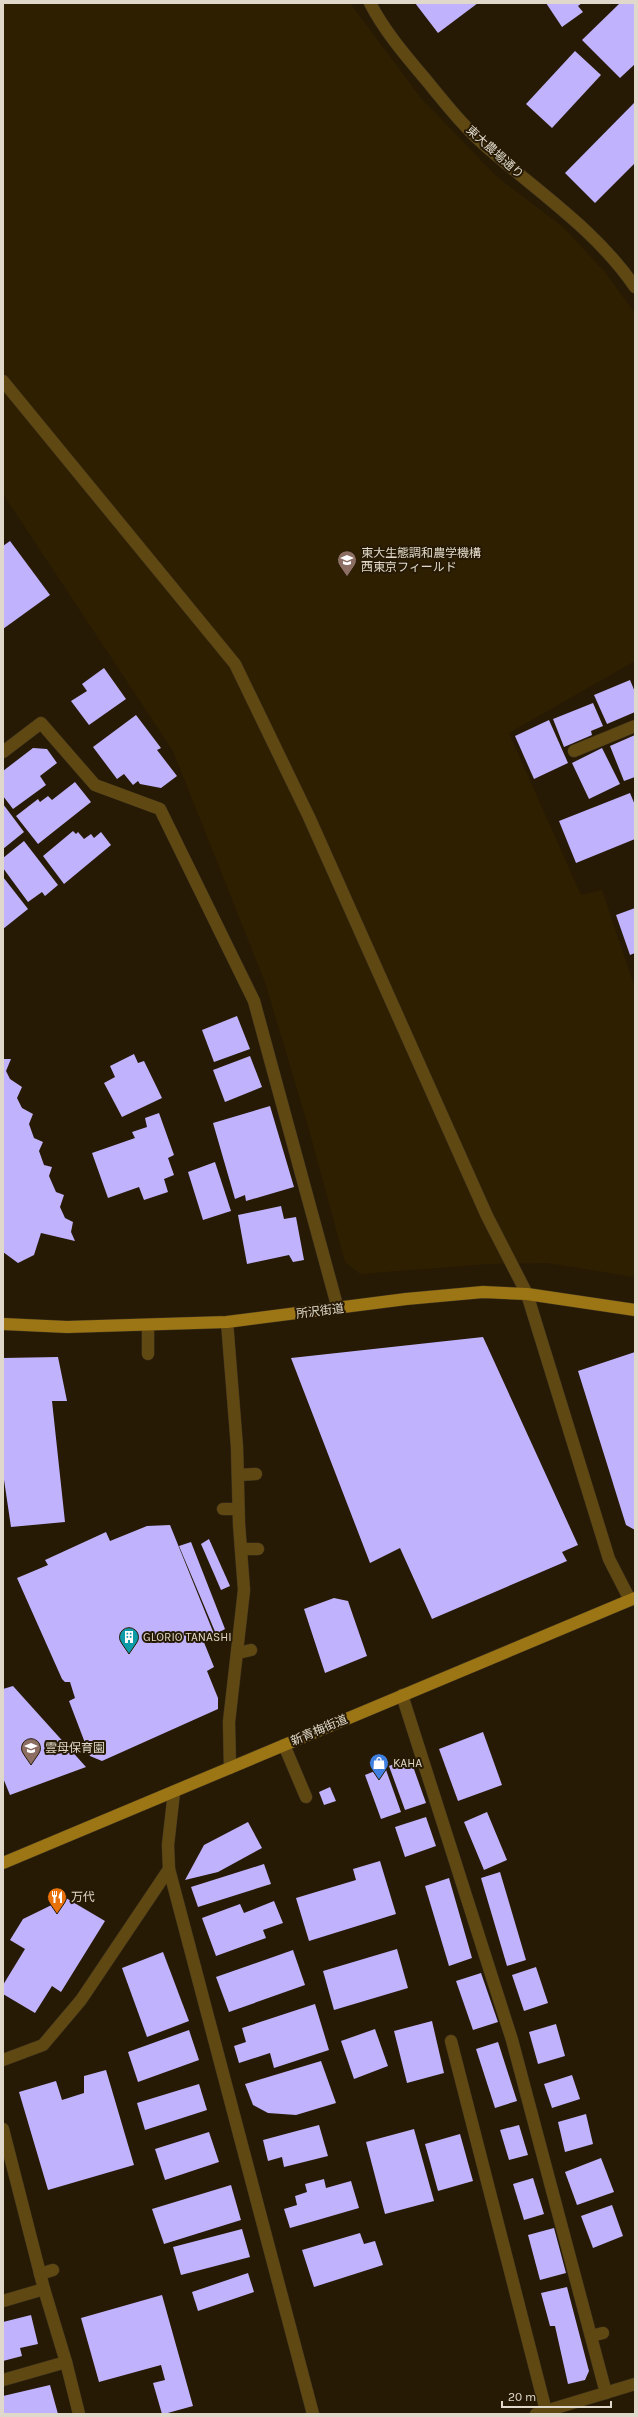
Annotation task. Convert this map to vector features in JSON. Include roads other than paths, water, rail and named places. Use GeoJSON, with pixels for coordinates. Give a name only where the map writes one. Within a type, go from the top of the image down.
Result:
{"type":"FeatureCollection","features":[{"type":"Feature","properties":{"kind":"main road","name":"所沢街道"},"geometry":{"type":"LineString","coordinates":[[3,1324],[67,1327],[227,1322],[338,1309],[406,1299],[484,1292],[527,1294],[635,1310]]}},
{"type":"Feature","properties":{"kind":"main road","name":"新青梅街道"},"geometry":{"type":"LineString","coordinates":[[3,1864],[633,1599]]}},
{"type":"Feature","properties":{"kind":"street","name":"東大農場通り"},"geometry":{"type":"LineString","coordinates":[[370,3],[387,32],[456,116],[493,153],[579,224],[624,271],[635,287]]}},
{"type":"Feature","properties":{"kind":"street"},"geometry":{"type":"LineString","coordinates":[[3,381],[234,664],[309,817],[487,1216],[527,1294],[609,1559],[633,1599]]}},
{"type":"Feature","properties":{"kind":"street"},"geometry":{"type":"LineString","coordinates":[[3,752],[42,724],[94,785],[160,809],[254,1001],[338,1309]]}},
{"type":"Feature","properties":{"kind":"street"},"geometry":{"type":"LineString","coordinates":[[574,751],[635,726]]}},
{"type":"Feature","properties":{"kind":"street"},"geometry":{"type":"LineString","coordinates":[[227,1322],[238,1475],[238,1509],[244,1590],[229,1722],[230,1768]]}},
{"type":"Feature","properties":{"kind":"street"},"geometry":{"type":"LineString","coordinates":[[148,1325],[148,1354]]}},
{"type":"Feature","properties":{"kind":"street"},"geometry":{"type":"LineString","coordinates":[[238,1475],[256,1474]]}},
{"type":"Feature","properties":{"kind":"street"},"geometry":{"type":"LineString","coordinates":[[223,1509],[238,1509]]}},
{"type":"Feature","properties":{"kind":"street"},"geometry":{"type":"LineString","coordinates":[[241,1549],[258,1549]]}},
{"type":"Feature","properties":{"kind":"street"},"geometry":{"type":"LineString","coordinates":[[238,1653],[251,1650]]}},
{"type":"Feature","properties":{"kind":"street"},"geometry":{"type":"LineString","coordinates":[[402,1695],[512,2040],[597,2335],[606,2393]]}},
{"type":"Feature","properties":{"kind":"street"},"geometry":{"type":"LineString","coordinates":[[284,1745],[306,1797]]}},
{"type":"Feature","properties":{"kind":"street"},"geometry":{"type":"LineString","coordinates":[[174,1792],[168,1845],[169,1868],[313,2414]]}},
{"type":"Feature","properties":{"kind":"street"},"geometry":{"type":"LineString","coordinates":[[3,2060],[43,2045],[81,2000],[169,1868]]}},
{"type":"Feature","properties":{"kind":"street"},"geometry":{"type":"LineString","coordinates":[[451,2041],[541,2412],[564,2410],[606,2393],[635,2384]]}},
{"type":"Feature","properties":{"kind":"street"},"geometry":{"type":"LineString","coordinates":[[3,2129],[40,2274],[66,2362],[79,2414]]}},
{"type":"Feature","properties":{"kind":"street"},"geometry":{"type":"LineString","coordinates":[[40,2274],[53,2270]]}},
{"type":"Feature","properties":{"kind":"street"},"geometry":{"type":"LineString","coordinates":[[3,2301],[44,2289]]}},
{"type":"Feature","properties":{"kind":"street"},"geometry":{"type":"LineString","coordinates":[[3,2380],[66,2362]]}},
{"type":"Feature","properties":{"kind":"place","name":"東大生態調和農学機構 西東京フィールド"},"geometry":{"type":"Point","coordinates":[347,577]}},
{"type":"Feature","properties":{"kind":"place","name":"GLORIO TANASHI"},"geometry":{"type":"Point","coordinates":[129,1654]}},
{"type":"Feature","properties":{"kind":"place","name":"雲母保育園"},"geometry":{"type":"Point","coordinates":[31,1765]}},
{"type":"Feature","properties":{"kind":"place","name":"KAHA"},"geometry":{"type":"Point","coordinates":[379,1780]}},
{"type":"Feature","properties":{"kind":"place","name":"万代"},"geometry":{"type":"Point","coordinates":[57,1914]}}]}
